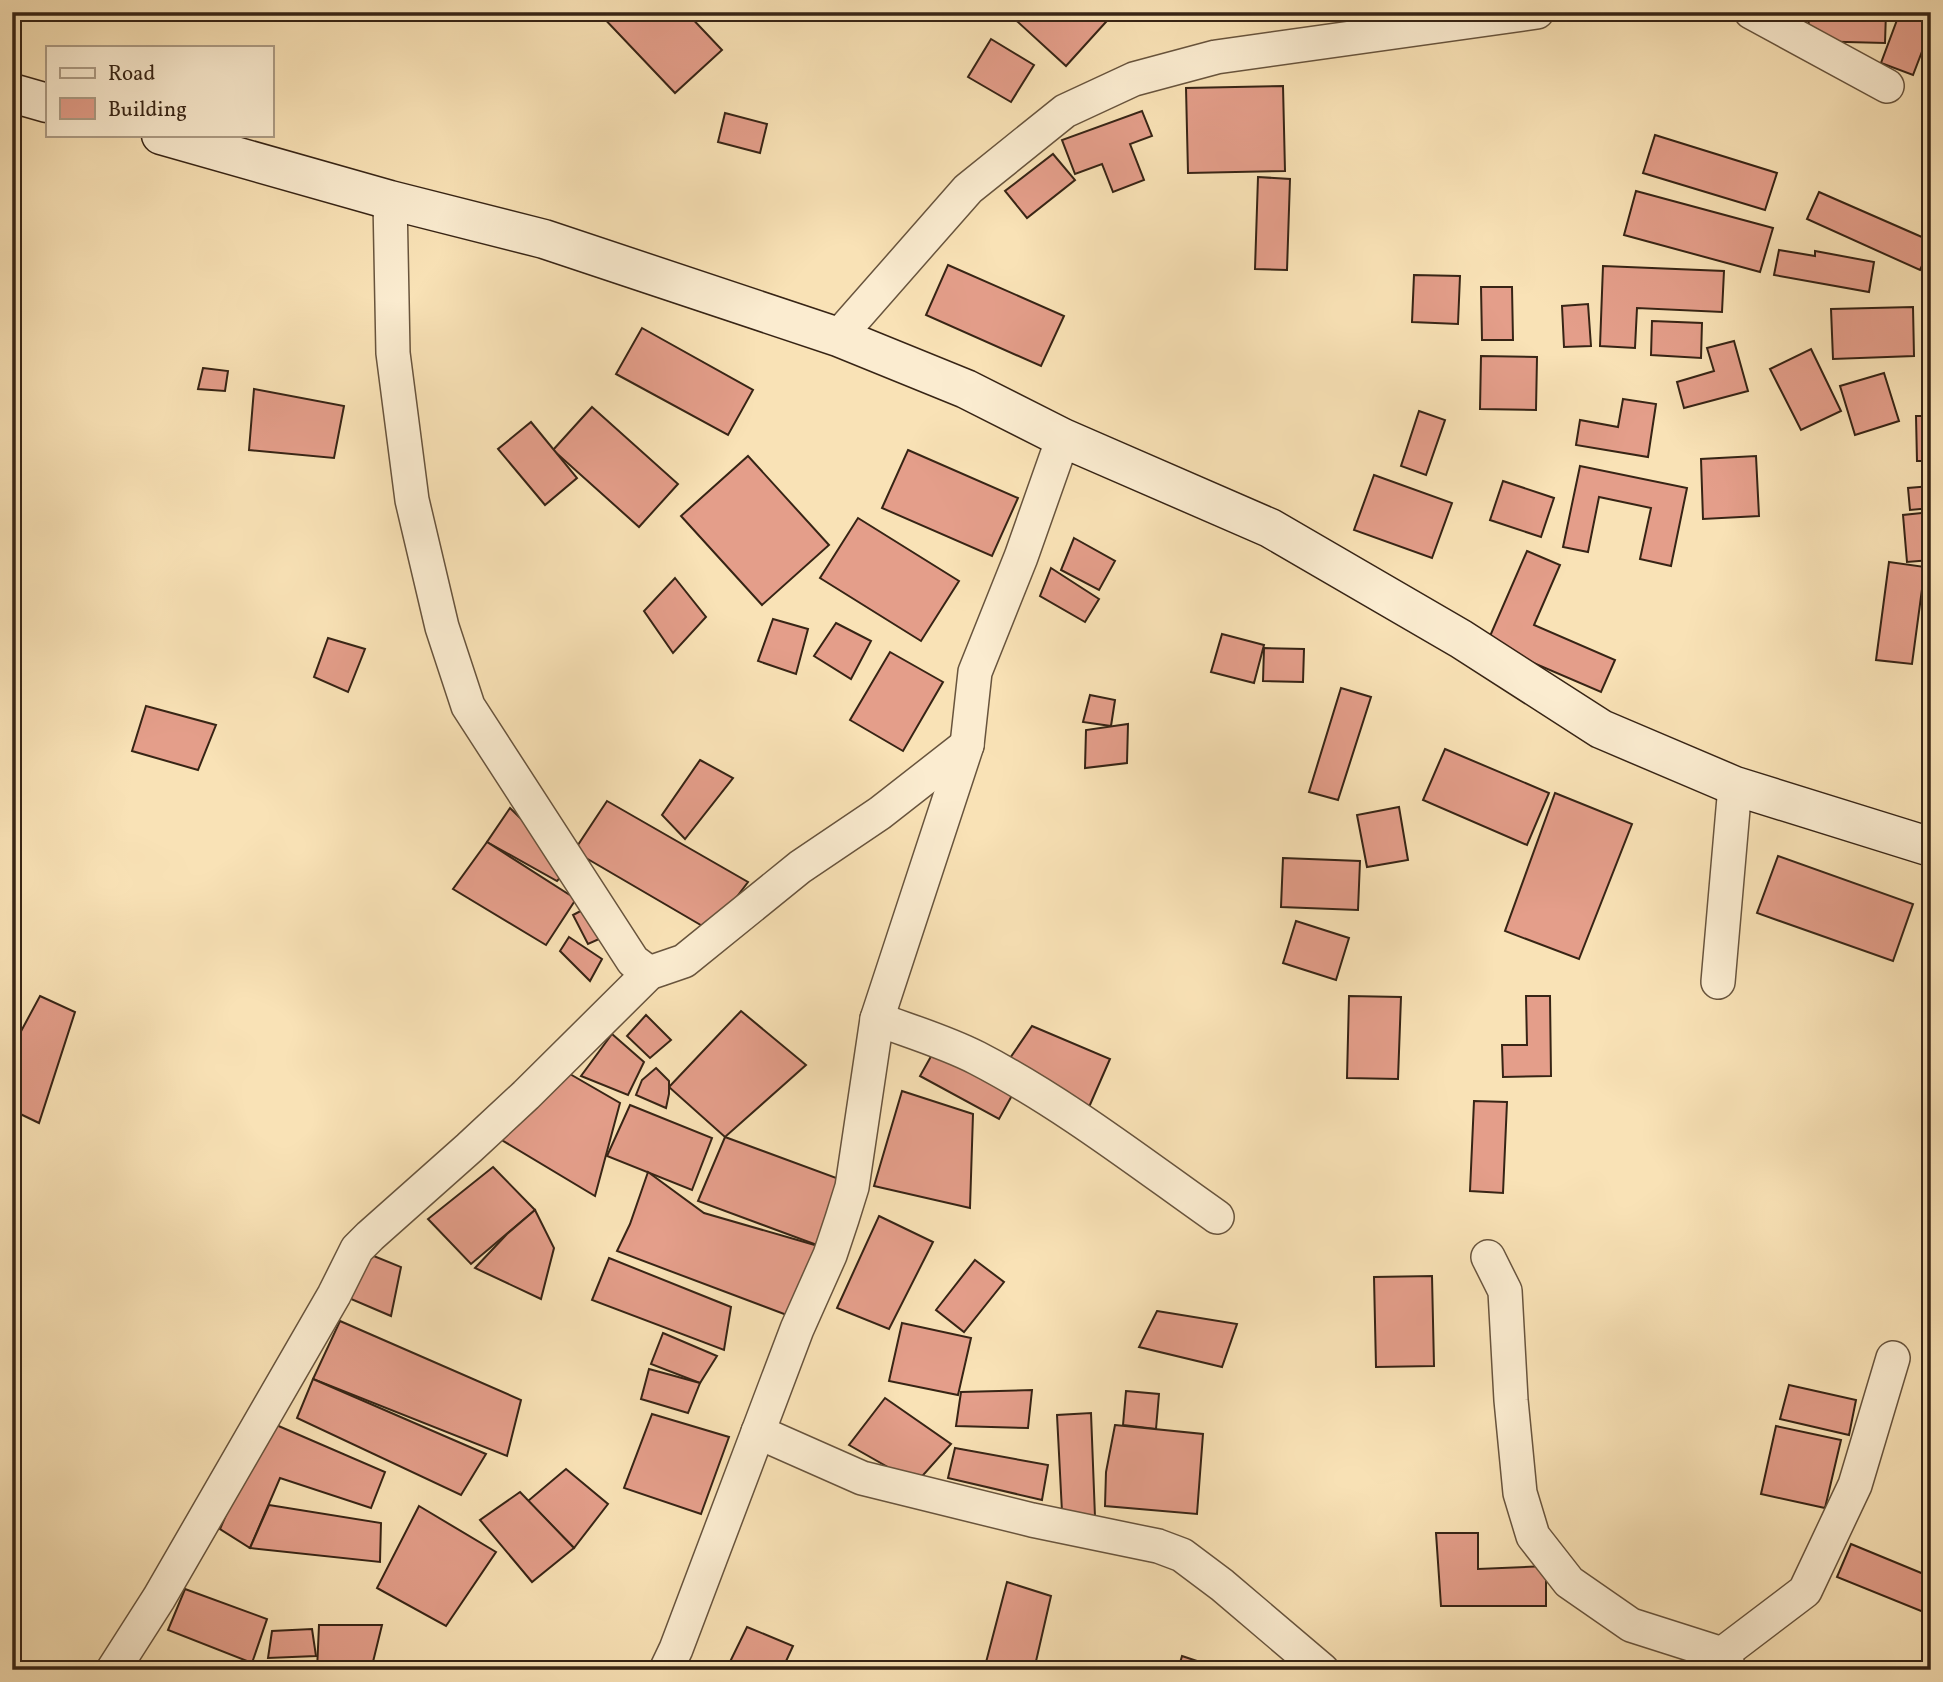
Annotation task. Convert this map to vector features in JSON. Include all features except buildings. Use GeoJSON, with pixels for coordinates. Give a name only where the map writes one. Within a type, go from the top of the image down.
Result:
{"type":"FeatureCollection","features":[{"type":"Feature","properties":{"kind":"main road"},"geometry":{"type":"LineString","coordinates":[[12,93],[46,103]]}},
{"type":"Feature","properties":{"kind":"main road"},"geometry":{"type":"LineString","coordinates":[[165,136],[390,200],[544,239],[838,337],[966,389],[1063,438],[1270,528],[1461,639],[1601,729],[1735,786],[1931,847]]}},
{"type":"Feature","properties":{"kind":"street"},"geometry":{"type":"LineString","coordinates":[[838,337],[968,189],[1065,111],[1135,79],[1216,57],[1537,12]]}},
{"type":"Feature","properties":{"kind":"street"},"geometry":{"type":"LineString","coordinates":[[1751,12],[1886,86]]}},
{"type":"Feature","properties":{"kind":"street"},"geometry":{"type":"LineString","coordinates":[[390,200],[395,367],[412,500],[442,627],[468,706],[633,961],[649,973]]}},
{"type":"Feature","properties":{"kind":"street"},"geometry":{"type":"LineString","coordinates":[[666,1670],[797,1329],[830,1255],[852,1187],[877,1019],[967,745],[975,671],[1021,557],[1063,438]]}},
{"type":"Feature","properties":{"kind":"street"},"geometry":{"type":"LineString","coordinates":[[113,1670],[159,1598],[334,1295],[357,1249],[517,1104],[649,973],[684,961],[800,867],[880,813],[967,745]]}},
{"type":"Feature","properties":{"kind":"street"},"geometry":{"type":"LineString","coordinates":[[1718,982],[1735,786]]}},
{"type":"Feature","properties":{"kind":"street"},"geometry":{"type":"LineString","coordinates":[[877,1019],[974,1056],[1015,1079],[1217,1217]]}},
{"type":"Feature","properties":{"kind":"street"},"geometry":{"type":"LineString","coordinates":[[1488,1257],[1505,1291],[1510,1400],[1520,1493],[1533,1536],[1569,1582],[1631,1625],[1726,1662],[1805,1591],[1855,1485],[1892,1359]]}},
{"type":"Feature","properties":{"kind":"street"},"geometry":{"type":"LineString","coordinates":[[758,1433],[862,1478],[1032,1520],[1158,1546],[1182,1555],[1222,1585],[1322,1670]]}}]}
